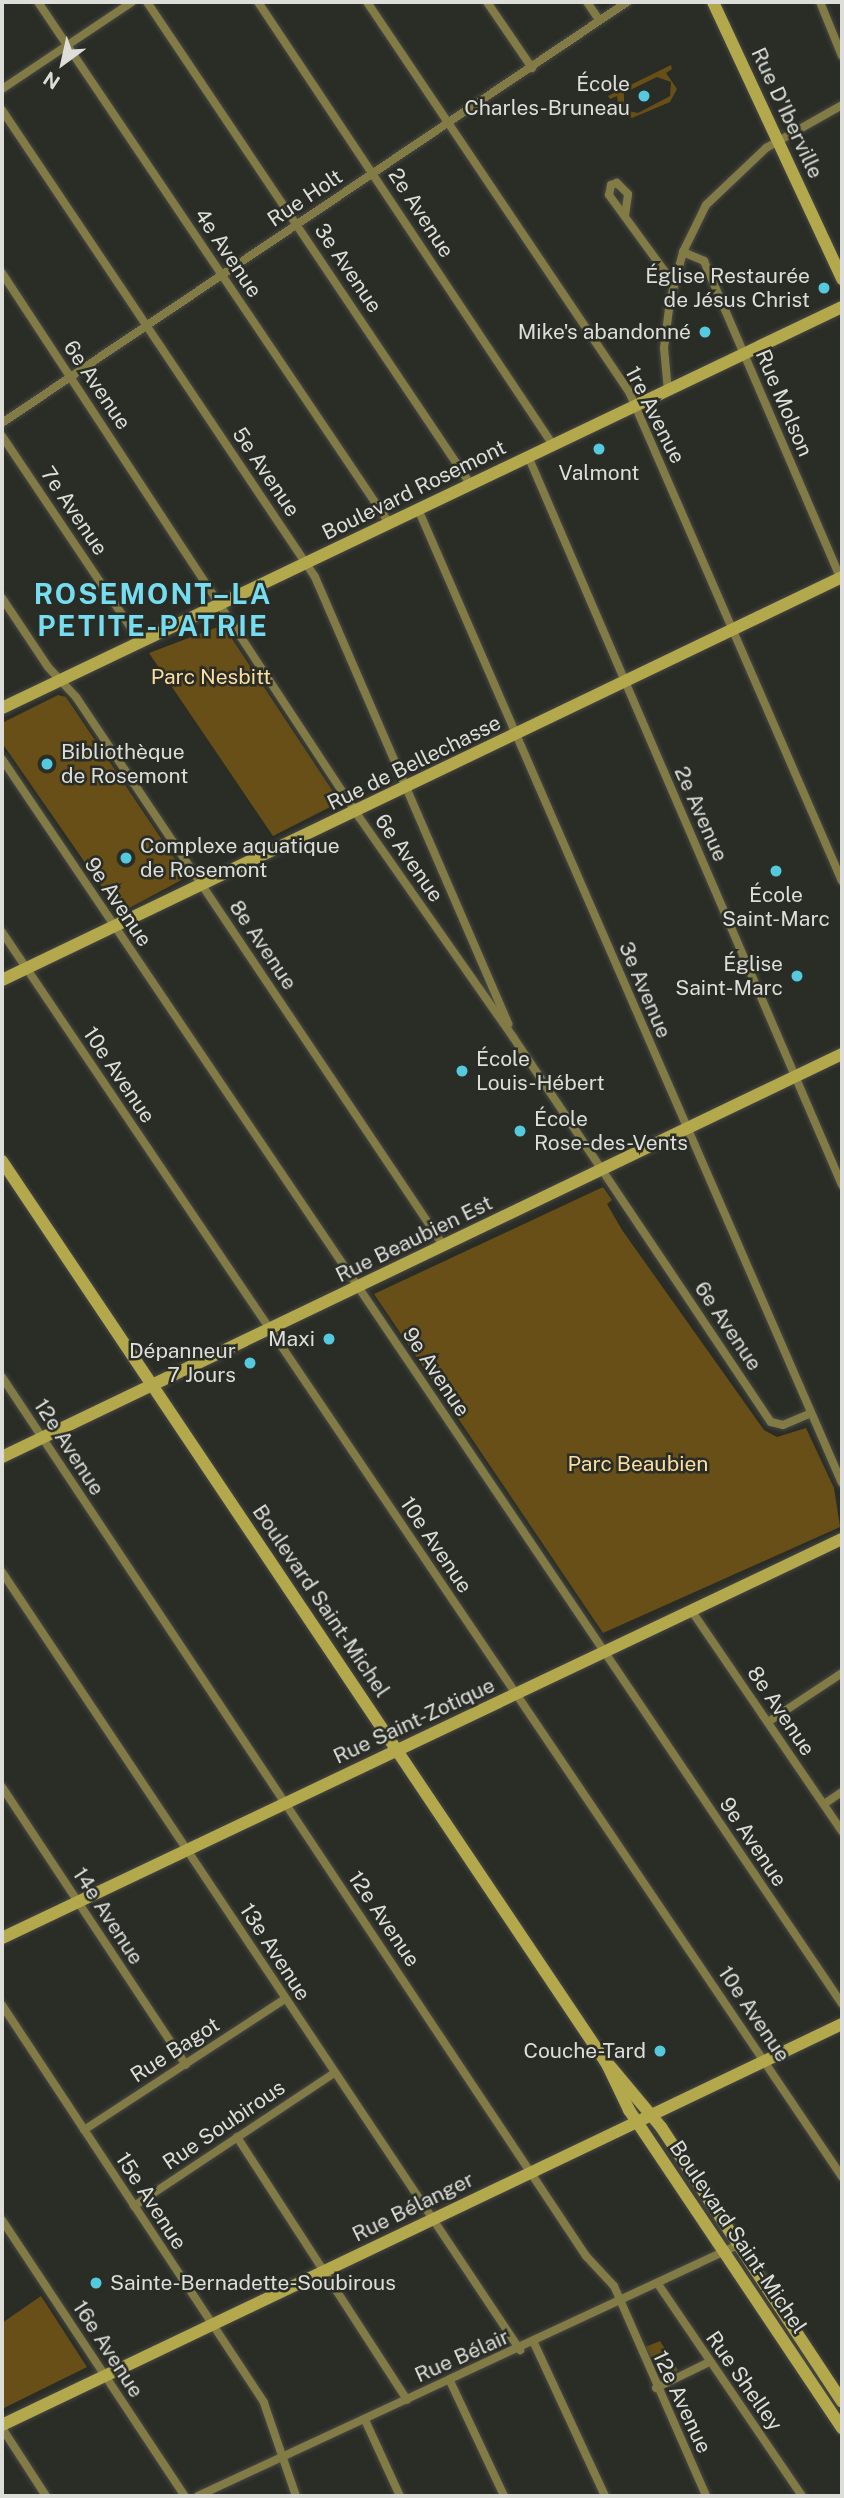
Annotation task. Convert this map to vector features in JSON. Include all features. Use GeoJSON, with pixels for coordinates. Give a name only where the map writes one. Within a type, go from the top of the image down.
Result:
{"type":"FeatureCollection","features":[{"type":"Feature","properties":{"kind":"street","name":"4e Avenue"},"geometry":{"type":"LineString","coordinates":[[38,2],[389,523]]}},
{"type":"Feature","properties":{"kind":"street"},"geometry":{"type":"LineString","coordinates":[[2,89],[132,2]]}},
{"type":"Feature","properties":{"kind":"street","name":"3e Avenue"},"geometry":{"type":"LineString","coordinates":[[148,2],[471,485]]}},
{"type":"Feature","properties":{"kind":"street","name":"2e Avenue"},"geometry":{"type":"LineString","coordinates":[[258,2],[553,445]]}},
{"type":"Feature","properties":{"kind":"street","name":"1re Avenue"},"geometry":{"type":"LineString","coordinates":[[367,2],[635,406],[842,881]]}},
{"type":"Feature","properties":{"kind":"street"},"geometry":{"type":"LineString","coordinates":[[487,2],[532,68]]}},
{"type":"Feature","properties":{"kind":"street"},"geometry":{"type":"LineString","coordinates":[[587,2],[599,20]]}},
{"type":"Feature","properties":{"kind":"street","name":"Rue Holt"},"geometry":{"type":"LineString","coordinates":[[2,423],[627,2]]}},
{"type":"Feature","properties":{"kind":"street","name":"Rue D'Iberville"},"geometry":{"type":"LineString","coordinates":[[713,2],[842,279]]}},
{"type":"Feature","properties":{"kind":"street"},"geometry":{"type":"LineString","coordinates":[[820,2],[842,55]]}},
{"type":"Feature","properties":{"kind":"street"},"geometry":{"type":"LineString","coordinates":[[667,391],[664,348],[674,284],[683,252],[700,215],[722,187],[779,141],[842,105]]}},
{"type":"Feature","properties":{"kind":"street","name":"5e Avenue"},"geometry":{"type":"LineString","coordinates":[[2,110],[306,563],[407,788],[513,1037]]}},
{"type":"Feature","properties":{"kind":"street"},"geometry":{"type":"LineString","coordinates":[[625,216],[674,284]]}},
{"type":"Feature","properties":{"kind":"street","name":"Rue Molson"},"geometry":{"type":"LineString","coordinates":[[683,252],[704,261],[842,579]]}},
{"type":"Feature","properties":{"kind":"street","name":"6e Avenue"},"geometry":{"type":"LineString","coordinates":[[2,273],[356,812],[513,1037],[771,1422],[783,1425],[809,1414]]}},
{"type":"Feature","properties":{"kind":"street","name":"Boulevard Rosemont"},"geometry":{"type":"LineString","coordinates":[[2,708],[842,307]]}},
{"type":"Feature","properties":{"kind":"street","name":"7e Avenue"},"geometry":{"type":"LineString","coordinates":[[2,436],[140,641]]}},
{"type":"Feature","properties":{"kind":"street","name":"2e Avenue"},"geometry":{"type":"LineString","coordinates":[[528,456],[842,1185]]}},
{"type":"Feature","properties":{"kind":"street","name":"3e Avenue"},"geometry":{"type":"LineString","coordinates":[[418,509],[809,1414],[842,1483]]}},
{"type":"Feature","properties":{"kind":"street","name":"Rue de Bellechasse"},"geometry":{"type":"LineString","coordinates":[[2,980],[842,579]]}},
{"type":"Feature","properties":{"kind":"street","name":"8e Avenue"},"geometry":{"type":"LineString","coordinates":[[2,598],[201,884],[443,1245]]}},
{"type":"Feature","properties":{"kind":"street","name":"9e Avenue"},"geometry":{"type":"LineString","coordinates":[[2,759],[842,2004]]}},
{"type":"Feature","properties":{"kind":"street","name":"10e Avenue"},"geometry":{"type":"LineString","coordinates":[[2,932],[842,2177]]}},
{"type":"Feature","properties":{"kind":"street","name":"Rue Beaubien Est"},"geometry":{"type":"LineString","coordinates":[[2,1457],[842,1054]]}},
{"type":"Feature","properties":{"kind":"street","name":"Boulevard Saint-Michel"},"geometry":{"type":"LineString","coordinates":[[2,1161],[607,2064],[652,2115],[842,2402]]}},
{"type":"Feature","properties":{"kind":"street","name":"12e Avenue"},"geometry":{"type":"LineString","coordinates":[[2,1377],[590,2261],[614,2286],[656,2388],[706,2496]]}},
{"type":"Feature","properties":{"kind":"street","name":"Rue Saint-Zotique"},"geometry":{"type":"LineString","coordinates":[[2,1938],[842,1539]]}},
{"type":"Feature","properties":{"kind":"street","name":"13e Avenue"},"geometry":{"type":"LineString","coordinates":[[2,1572],[520,2350]]}},
{"type":"Feature","properties":{"kind":"street","name":"8e Avenue"},"geometry":{"type":"LineString","coordinates":[[691,1610],[842,1831]]}},
{"type":"Feature","properties":{"kind":"street"},"geometry":{"type":"LineString","coordinates":[[768,1722],[842,1673]]}},
{"type":"Feature","properties":{"kind":"street","name":"14e Avenue"},"geometry":{"type":"LineString","coordinates":[[2,1787],[186,2065]]}},
{"type":"Feature","properties":{"kind":"street"},"geometry":{"type":"LineString","coordinates":[[824,1804],[842,1792]]}},
{"type":"Feature","properties":{"kind":"street","name":"Rue Bagot"},"geometry":{"type":"LineString","coordinates":[[84,2130],[285,1999]]}},
{"type":"Feature","properties":{"kind":"street","name":"15e Avenue"},"geometry":{"type":"LineString","coordinates":[[2,2005],[267,2408],[296,2496]]}},
{"type":"Feature","properties":{"kind":"street","name":"Rue Bélanger"},"geometry":{"type":"LineString","coordinates":[[2,2426],[842,2024]]}},
{"type":"Feature","properties":{"kind":"street","name":"Boulevard Saint-Michel"},"geometry":{"type":"LineString","coordinates":[[607,2064],[618,2092],[842,2428]]}},
{"type":"Feature","properties":{"kind":"street","name":"Rue Soubirous"},"geometry":{"type":"LineString","coordinates":[[134,2206],[334,2073]]}},
{"type":"Feature","properties":{"kind":"street"},"geometry":{"type":"LineString","coordinates":[[237,2137],[407,2400]]}},
{"type":"Feature","properties":{"kind":"street","name":"16e Avenue"},"geometry":{"type":"LineString","coordinates":[[2,2220],[185,2496]]}},
{"type":"Feature","properties":{"kind":"street","name":"Rue Bélair"},"geometry":{"type":"LineString","coordinates":[[198,2496],[520,2350],[738,2245]]}},
{"type":"Feature","properties":{"kind":"street","name":"Rue Shelley"},"geometry":{"type":"LineString","coordinates":[[659,2284],[709,2362],[802,2496]]}},
{"type":"Feature","properties":{"kind":"street"},"geometry":{"type":"LineString","coordinates":[[534,2343],[605,2496]]}},
{"type":"Feature","properties":{"kind":"street"},"geometry":{"type":"LineString","coordinates":[[656,2388],[709,2362]]}},
{"type":"Feature","properties":{"kind":"street"},"geometry":{"type":"LineString","coordinates":[[450,2381],[504,2496]]}},
{"type":"Feature","properties":{"kind":"street"},"geometry":{"type":"LineString","coordinates":[[365,2420],[400,2496]]}},
{"type":"Feature","properties":{"kind":"street"},"geometry":{"type":"LineString","coordinates":[[2,2426],[46,2496]]}},
{"type":"Feature","properties":{"kind":"green space"},"geometry":{"type":"Polygon","coordinates":[[[671,65],[672,69],[666,73],[677,89],[670,102],[632,118],[619,111],[617,96],[610,99],[608,96],[671,65]],[[657,77],[624,93],[624,110],[638,113],[670,96],[671,82],[657,77]]]}},
{"type":"Feature","properties":{"kind":"green space","name":"Parc Nesbitt"},"geometry":{"type":"Polygon","coordinates":[[[223,625],[340,802],[273,836],[149,653],[223,625]]]}},
{"type":"Feature","properties":{"kind":"green space"},"geometry":{"type":"Polygon","coordinates":[[[58,695],[66,697],[187,877],[120,913],[2,743],[2,723],[58,695]]]}},
{"type":"Feature","properties":{"kind":"green space","name":"Parc Beaubien"},"geometry":{"type":"Polygon","coordinates":[[[603,1187],[612,1200],[607,1204],[622,1230],[764,1430],[777,1437],[806,1428],[834,1488],[840,1527],[603,1633],[374,1294],[603,1187]]]}},
{"type":"Feature","properties":{"kind":"green space"},"geometry":{"type":"Polygon","coordinates":[[[41,2296],[87,2367],[2,2409],[2,2323],[41,2296]]]}},
{"type":"Feature","properties":{"kind":"green space"},"geometry":{"type":"Polygon","coordinates":[[[660,2341],[678,2370],[662,2378],[645,2347],[660,2341]]]}},
{"type":"Feature","properties":{"kind":"place","name":"École Charles-Bruneau"},"geometry":{"type":"Point","coordinates":[644,96]}},
{"type":"Feature","properties":{"kind":"place","name":"Église Restaurée de Jésus Christ"},"geometry":{"type":"Point","coordinates":[824,288]}},
{"type":"Feature","properties":{"kind":"place","name":"Mike's abandonné"},"geometry":{"type":"Point","coordinates":[705,332]}},
{"type":"Feature","properties":{"kind":"place","name":"Valmont"},"geometry":{"type":"Point","coordinates":[599,449]}},
{"type":"Feature","properties":{"kind":"place","name":"Bibliothèque de Rosemont"},"geometry":{"type":"Point","coordinates":[47,764]}},
{"type":"Feature","properties":{"kind":"place","name":"Complexe aquatique de Rosemont"},"geometry":{"type":"Point","coordinates":[126,858]}},
{"type":"Feature","properties":{"kind":"place","name":"École Saint-Marc"},"geometry":{"type":"Point","coordinates":[776,871]}},
{"type":"Feature","properties":{"kind":"place","name":"Église Saint-Marc"},"geometry":{"type":"Point","coordinates":[797,976]}},
{"type":"Feature","properties":{"kind":"place","name":"École Louis-Hébert"},"geometry":{"type":"Point","coordinates":[462,1071]}},
{"type":"Feature","properties":{"kind":"place","name":"École Rose-des-Vents"},"geometry":{"type":"Point","coordinates":[520,1131]}},
{"type":"Feature","properties":{"kind":"place","name":"Maxi"},"geometry":{"type":"Point","coordinates":[329,1339]}},
{"type":"Feature","properties":{"kind":"place","name":"Dépanneur 7 Jours"},"geometry":{"type":"Point","coordinates":[250,1363]}},
{"type":"Feature","properties":{"kind":"place","name":"Couche-Tard"},"geometry":{"type":"Point","coordinates":[660,2051]}},
{"type":"Feature","properties":{"kind":"place","name":"Sainte-Bernadette-Soubirous"},"geometry":{"type":"Point","coordinates":[96,2283]}},
{"type":"Feature","properties":{"kind":"district","name":"ROSEMONT–LA PETITE-PATRIE"},"geometry":{"type":"Point","coordinates":[153,610]}}]}
